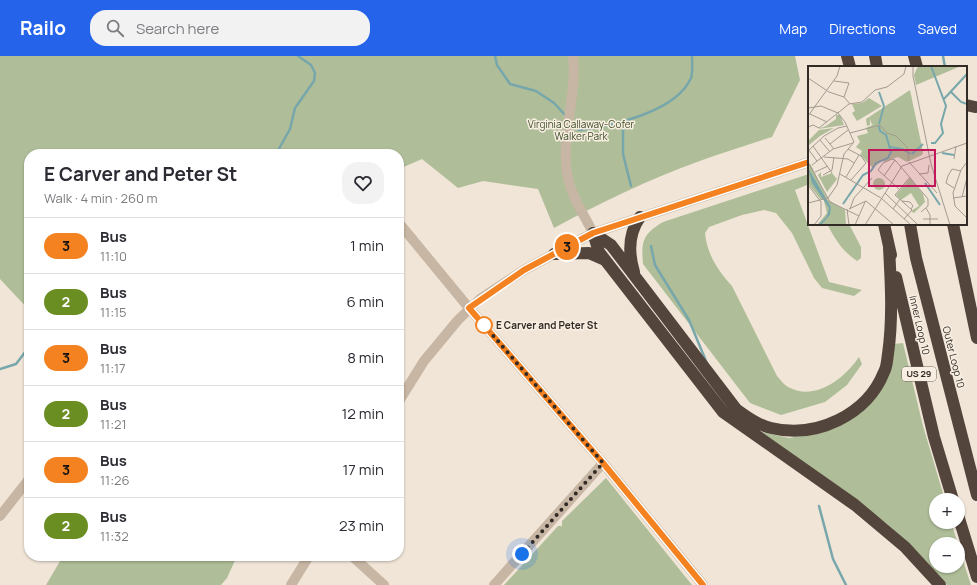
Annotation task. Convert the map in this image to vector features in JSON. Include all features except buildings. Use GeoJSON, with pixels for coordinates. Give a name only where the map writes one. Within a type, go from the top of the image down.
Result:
{"type":"FeatureCollection","features":[{"type":"Feature","properties":{"kind":"highway"},"geometry":{"type":"LineString","coordinates":[[847,56],[850,66]]}},
{"type":"Feature","properties":{"kind":"highway"},"geometry":{"type":"LineString","coordinates":[[875,56],[877,66]]}},
{"type":"Feature","properties":{"kind":"highway"},"geometry":{"type":"LineString","coordinates":[[914,56],[917,66]]}},
{"type":"Feature","properties":{"kind":"highway"},"geometry":{"type":"LineString","coordinates":[[636,279],[630,260],[629,243],[634,226],[640,217]]}},
{"type":"Feature","properties":{"kind":"highway","name":"Inner Loop 10"},"geometry":{"type":"LineString","coordinates":[[884,225],[934,437],[952,493]]}},
{"type":"Feature","properties":{"kind":"highway","name":"Outer Loop 10"},"geometry":{"type":"LineString","coordinates":[[910,225],[916,258],[977,495]]}},
{"type":"Feature","properties":{"kind":"highway"},"geometry":{"type":"LineString","coordinates":[[953,225],[977,338]]}},
{"type":"Feature","properties":{"kind":"highway"},"geometry":{"type":"LineString","coordinates":[[593,233],[599,252],[722,412],[855,506],[905,547],[940,585]]}},
{"type":"Feature","properties":{"kind":"highway"},"geometry":{"type":"LineString","coordinates":[[593,233],[611,245],[736,409],[750,419],[771,428],[799,430],[823,427],[850,414],[872,395],[885,371],[890,337],[892,300],[889,248]]}},
{"type":"Feature","properties":{"kind":"highway"},"geometry":{"type":"LineString","coordinates":[[554,254],[589,253],[605,260]]}},
{"type":"Feature","properties":{"kind":"highway"},"geometry":{"type":"LineString","coordinates":[[962,529],[977,577]]}},
{"type":"Feature","properties":{"kind":"street"},"geometry":{"type":"LineString","coordinates":[[573,56],[573,87],[566,144],[566,160],[570,187],[593,233]]}},
{"type":"Feature","properties":{"kind":"street"},"geometry":{"type":"LineString","coordinates":[[404,393],[436,345],[469,308],[503,284],[554,254],[593,233],[808,162]]}},
{"type":"Feature","properties":{"kind":"street"},"geometry":{"type":"LineString","coordinates":[[404,229],[469,308],[603,463],[703,585]]}},
{"type":"Feature","properties":{"kind":"street"},"geometry":{"type":"LineString","coordinates":[[494,585],[603,463]]}},
{"type":"Feature","properties":{"kind":"street"},"geometry":{"type":"LineString","coordinates":[[0,516],[24,485]]}},
{"type":"Feature","properties":{"kind":"street"},"geometry":{"type":"LineString","coordinates":[[291,585],[306,561]]}},
{"type":"Feature","properties":{"kind":"street"},"geometry":{"type":"LineString","coordinates":[[358,561],[384,585]]}},
{"type":"Feature","properties":{"kind":"green space","name":"Virginia Callaway-Cofer Walker Park"},"geometry":{"type":"Polygon","coordinates":[[[0,56],[795,56],[800,80],[772,137],[660,176],[606,201],[554,228],[538,189],[483,181],[458,188],[422,159],[404,167],[404,149],[24,149],[24,305],[0,279],[0,56]]]}},
{"type":"Feature","properties":{"kind":"green space"},"geometry":{"type":"Polygon","coordinates":[[[808,174],[808,184],[795,190],[829,282],[862,290],[854,296],[822,288],[814,278],[792,233],[776,213],[764,210],[742,215],[709,227],[705,233],[706,241],[714,262],[732,286],[777,376],[785,385],[798,391],[809,392],[819,390],[838,380],[859,357],[862,364],[847,385],[825,402],[781,415],[750,403],[643,264],[642,249],[647,234],[663,222],[808,174]]]}},
{"type":"Feature","properties":{"kind":"green space"},"geometry":{"type":"Polygon","coordinates":[[[828,225],[850,225],[861,247],[861,258],[857,261],[843,249],[828,225]]]}},
{"type":"Feature","properties":{"kind":"green space"},"geometry":{"type":"Polygon","coordinates":[[[903,343],[923,426],[943,493],[929,493],[929,529],[953,529],[956,537],[929,537],[929,566],[905,540],[886,523],[757,431],[789,438],[821,433],[847,422],[868,406],[894,344],[903,343]]]}},
{"type":"Feature","properties":{"kind":"green space"},"geometry":{"type":"Polygon","coordinates":[[[606,478],[692,585],[504,585],[558,526],[562,526],[562,521],[606,478]]]}},
{"type":"Feature","properties":{"kind":"green space"},"geometry":{"type":"Polygon","coordinates":[[[60,561],[235,561],[227,578],[221,585],[46,585],[60,561]]]}},
{"type":"Feature","properties":{"kind":"green space"},"geometry":{"type":"Polygon","coordinates":[[[965,567],[971,585],[947,585],[936,573],[965,573],[965,567]]]}},
{"type":"Feature","properties":{"kind":"waterway"},"geometry":{"type":"LineString","coordinates":[[279,149],[290,129],[295,108],[314,81],[315,73],[311,65],[298,56]]}},
{"type":"Feature","properties":{"kind":"waterway"},"geometry":{"type":"LineString","coordinates":[[495,56],[497,65],[510,84],[536,91],[554,103],[567,117]]}},
{"type":"Feature","properties":{"kind":"waterway"},"geometry":{"type":"LineString","coordinates":[[571,122],[579,130],[593,128],[625,121],[658,108],[672,100],[683,90],[691,78],[692,56]]}},
{"type":"Feature","properties":{"kind":"waterway"},"geometry":{"type":"LineString","coordinates":[[943,56],[945,66]]}},
{"type":"Feature","properties":{"kind":"waterway"},"geometry":{"type":"LineString","coordinates":[[623,122],[623,154],[631,186]]}},
{"type":"Feature","properties":{"kind":"waterway"},"geometry":{"type":"LineString","coordinates":[[651,246],[655,265],[689,320],[706,361]]}},
{"type":"Feature","properties":{"kind":"waterway"},"geometry":{"type":"LineString","coordinates":[[0,369],[16,364],[24,354]]}},
{"type":"Feature","properties":{"kind":"waterway"},"geometry":{"type":"LineString","coordinates":[[819,506],[833,559],[846,585]]}},
{"type":"Feature","properties":{"kind":"bus line","name":"3"},"geometry":{"type":"LineString","coordinates":[[703,585],[603,463],[469,308],[524,270],[593,233],[808,162]]}},
{"type":"Feature","properties":{"kind":"place","name":"E Carver and Peter St"},"geometry":{"type":"Point","coordinates":[484,325]}},
{"type":"Feature","properties":{"kind":"route"},"geometry":{"type":"LineString","coordinates":[[484,325],[603,463],[522,554]]}}]}
